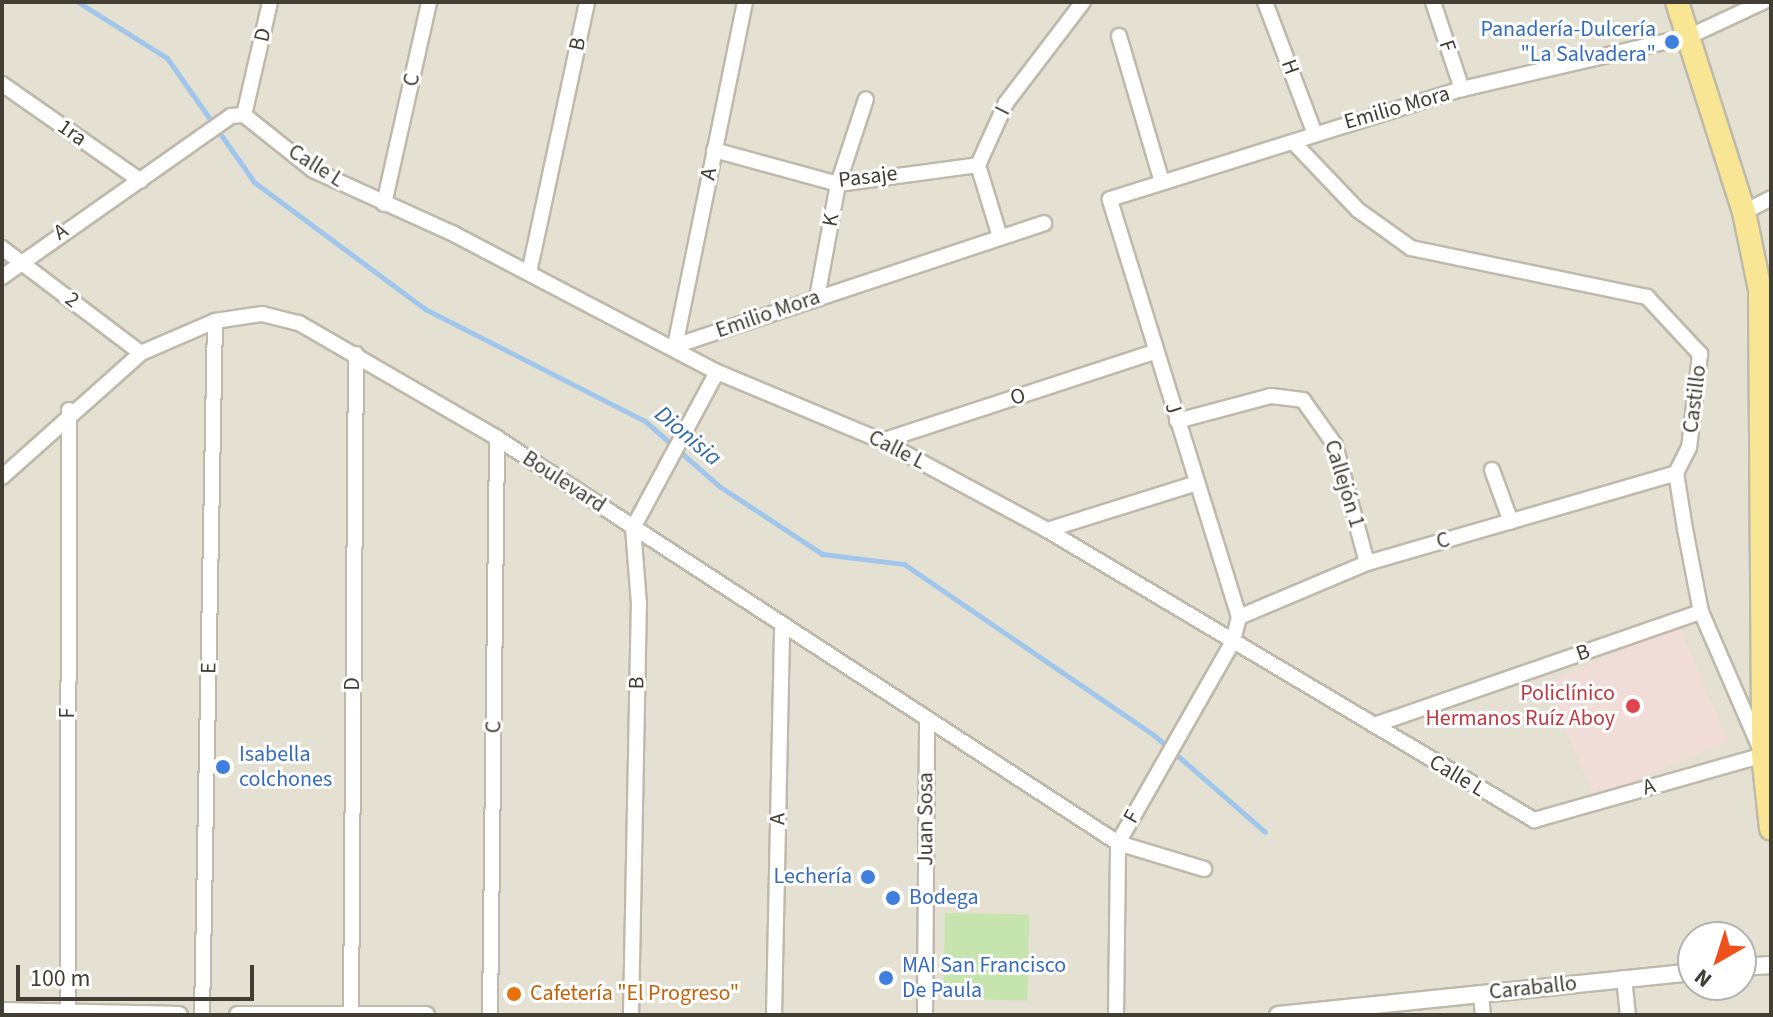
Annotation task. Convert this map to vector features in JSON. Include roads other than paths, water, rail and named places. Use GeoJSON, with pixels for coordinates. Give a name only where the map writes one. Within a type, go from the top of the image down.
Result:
{"type":"FeatureCollection","features":[{"type":"Feature","properties":{"kind":"main road"},"geometry":{"type":"LineString","coordinates":[[1677,2],[1744,212],[1760,290],[1763,755],[1771,829]]}},
{"type":"Feature","properties":{"kind":"street","name":"D"},"geometry":{"type":"LineString","coordinates":[[237,116],[270,2]]}},
{"type":"Feature","properties":{"kind":"street","name":"C"},"geometry":{"type":"LineString","coordinates":[[384,204],[429,2]]}},
{"type":"Feature","properties":{"kind":"street","name":"B"},"geometry":{"type":"LineString","coordinates":[[529,273],[587,2]]}},
{"type":"Feature","properties":{"kind":"street","name":"A"},"geometry":{"type":"LineString","coordinates":[[675,346],[745,2]]}},
{"type":"Feature","properties":{"kind":"street","name":"I"},"geometry":{"type":"LineString","coordinates":[[978,165],[1006,103],[1083,2]]}},
{"type":"Feature","properties":{"kind":"street","name":"H"},"geometry":{"type":"LineString","coordinates":[[1265,2],[1314,132]]}},
{"type":"Feature","properties":{"kind":"street","name":"F"},"geometry":{"type":"LineString","coordinates":[[1433,2],[1462,89]]}},
{"type":"Feature","properties":{"kind":"street"},"geometry":{"type":"LineString","coordinates":[[1690,36],[1763,2]]}},
{"type":"Feature","properties":{"kind":"street"},"geometry":{"type":"LineString","coordinates":[[1119,36],[1161,179]]}},
{"type":"Feature","properties":{"kind":"street","name":"Emilio Mora"},"geometry":{"type":"LineString","coordinates":[[1110,199],[1161,179],[1296,145],[1314,132],[1462,89],[1690,36]]}},
{"type":"Feature","properties":{"kind":"street","name":"1ra"},"geometry":{"type":"LineString","coordinates":[[2,84],[141,181]]}},
{"type":"Feature","properties":{"kind":"street","name":"K"},"geometry":{"type":"LineString","coordinates":[[817,298],[838,184],[866,99]]}},
{"type":"Feature","properties":{"kind":"street","name":"A"},"geometry":{"type":"LineString","coordinates":[[2,277],[19,259],[141,181],[206,132],[237,116]]}},
{"type":"Feature","properties":{"kind":"street","name":"Calle L"},"geometry":{"type":"LineString","coordinates":[[237,116],[313,170],[529,273],[675,346],[717,372],[882,441],[1047,530],[1534,820]]}},
{"type":"Feature","properties":{"kind":"street","name":"Castillo"},"geometry":{"type":"LineString","coordinates":[[1296,145],[1358,210],[1411,248],[1647,297],[1700,354],[1689,448],[1676,473]]}},
{"type":"Feature","properties":{"kind":"street","name":"Pasaje"},"geometry":{"type":"LineString","coordinates":[[714,150],[838,184],[978,165]]}},
{"type":"Feature","properties":{"kind":"street"},"geometry":{"type":"LineString","coordinates":[[978,165],[1000,237]]}},
{"type":"Feature","properties":{"kind":"street"},"geometry":{"type":"LineString","coordinates":[[1744,212],[1771,198]]}},
{"type":"Feature","properties":{"kind":"street","name":"J"},"geometry":{"type":"LineString","coordinates":[[1110,199],[1154,352],[1239,617]]}},
{"type":"Feature","properties":{"kind":"street","name":"Emilio Mora"},"geometry":{"type":"LineString","coordinates":[[675,346],[1044,223]]}},
{"type":"Feature","properties":{"kind":"street","name":"2"},"geometry":{"type":"LineString","coordinates":[[2,248],[141,353]]}},
{"type":"Feature","properties":{"kind":"street","name":"Boulevard"},"geometry":{"type":"LineString","coordinates":[[2,477],[69,410],[141,353],[215,321],[262,314],[299,323],[497,438],[1118,843],[1204,869]]}},
{"type":"Feature","properties":{"kind":"street","name":"E"},"geometry":{"type":"LineString","coordinates":[[202,1015],[215,321]]}},
{"type":"Feature","properties":{"kind":"street","name":"O"},"geometry":{"type":"LineString","coordinates":[[882,441],[1154,352]]}},
{"type":"Feature","properties":{"kind":"street","name":"D"},"geometry":{"type":"LineString","coordinates":[[351,1014],[356,354]]}},
{"type":"Feature","properties":{"kind":"street"},"geometry":{"type":"LineString","coordinates":[[633,528],[665,461],[717,372]]}},
{"type":"Feature","properties":{"kind":"street","name":"Callejón 1"},"geometry":{"type":"LineString","coordinates":[[1177,421],[1271,396],[1303,400],[1335,445],[1367,563]]}},
{"type":"Feature","properties":{"kind":"street","name":"F"},"geometry":{"type":"LineString","coordinates":[[68,1014],[69,410]]}},
{"type":"Feature","properties":{"kind":"street","name":"C"},"geometry":{"type":"LineString","coordinates":[[490,1015],[497,438]]}},
{"type":"Feature","properties":{"kind":"street"},"geometry":{"type":"LineString","coordinates":[[1492,470],[1511,522]]}},
{"type":"Feature","properties":{"kind":"street","name":"C"},"geometry":{"type":"LineString","coordinates":[[1239,617],[1367,563],[1676,473]]}},
{"type":"Feature","properties":{"kind":"street"},"geometry":{"type":"LineString","coordinates":[[1676,473],[1701,612],[1763,755]]}},
{"type":"Feature","properties":{"kind":"street"},"geometry":{"type":"LineString","coordinates":[[1047,530],[1197,483]]}},
{"type":"Feature","properties":{"kind":"street","name":"B"},"geometry":{"type":"LineString","coordinates":[[631,1015],[639,604],[633,528]]}},
{"type":"Feature","properties":{"kind":"street","name":"B"},"geometry":{"type":"LineString","coordinates":[[1374,725],[1701,612]]}},
{"type":"Feature","properties":{"kind":"street"},"geometry":{"type":"LineString","coordinates":[[1233,641],[1239,617]]}},
{"type":"Feature","properties":{"kind":"street","name":"A"},"geometry":{"type":"LineString","coordinates":[[774,1015],[782,624]]}},
{"type":"Feature","properties":{"kind":"street","name":"F"},"geometry":{"type":"LineString","coordinates":[[1116,1015],[1118,843],[1233,641]]}},
{"type":"Feature","properties":{"kind":"street","name":"Juan Sosa"},"geometry":{"type":"LineString","coordinates":[[925,1015],[927,720]]}},
{"type":"Feature","properties":{"kind":"street","name":"A"},"geometry":{"type":"LineString","coordinates":[[1534,820],[1763,755]]}},
{"type":"Feature","properties":{"kind":"street","name":"Caraballo"},"geometry":{"type":"LineString","coordinates":[[1278,1015],[1323,1013],[1677,973]]}},
{"type":"Feature","properties":{"kind":"street"},"geometry":{"type":"LineString","coordinates":[[1624,978],[1628,1015]]}},
{"type":"Feature","properties":{"kind":"street"},"geometry":{"type":"LineString","coordinates":[[1481,994],[1483,1015]]}},
{"type":"Feature","properties":{"kind":"street"},"geometry":{"type":"LineString","coordinates":[[2,1011],[179,1015]]}},
{"type":"Feature","properties":{"kind":"street"},"geometry":{"type":"LineString","coordinates":[[238,1015],[426,1015]]}},
{"type":"Feature","properties":{"kind":"waterway","name":"Dionisia"},"geometry":{"type":"LineString","coordinates":[[78,2],[167,58],[254,182],[425,309],[645,421],[719,486],[822,554],[904,564],[1155,736],[1265,832]]}},
{"type":"Feature","properties":{"kind":"place","name":"Panadería-Dulcería \"La Salvadera\""},"geometry":{"type":"Point","coordinates":[1672,42]}},
{"type":"Feature","properties":{"kind":"place","name":"Policlínico Hermanos Ruíz Aboy"},"geometry":{"type":"Point","coordinates":[1633,706]}},
{"type":"Feature","properties":{"kind":"place","name":"Isabella colchones"},"geometry":{"type":"Point","coordinates":[223,767]}},
{"type":"Feature","properties":{"kind":"place","name":"Lechería"},"geometry":{"type":"Point","coordinates":[868,877]}},
{"type":"Feature","properties":{"kind":"place","name":"Bodega"},"geometry":{"type":"Point","coordinates":[893,898]}},
{"type":"Feature","properties":{"kind":"place","name":"MAI San Francisco De Paula"},"geometry":{"type":"Point","coordinates":[886,978]}},
{"type":"Feature","properties":{"kind":"place","name":"Cafetería \"El Progreso\""},"geometry":{"type":"Point","coordinates":[514,994]}}]}
